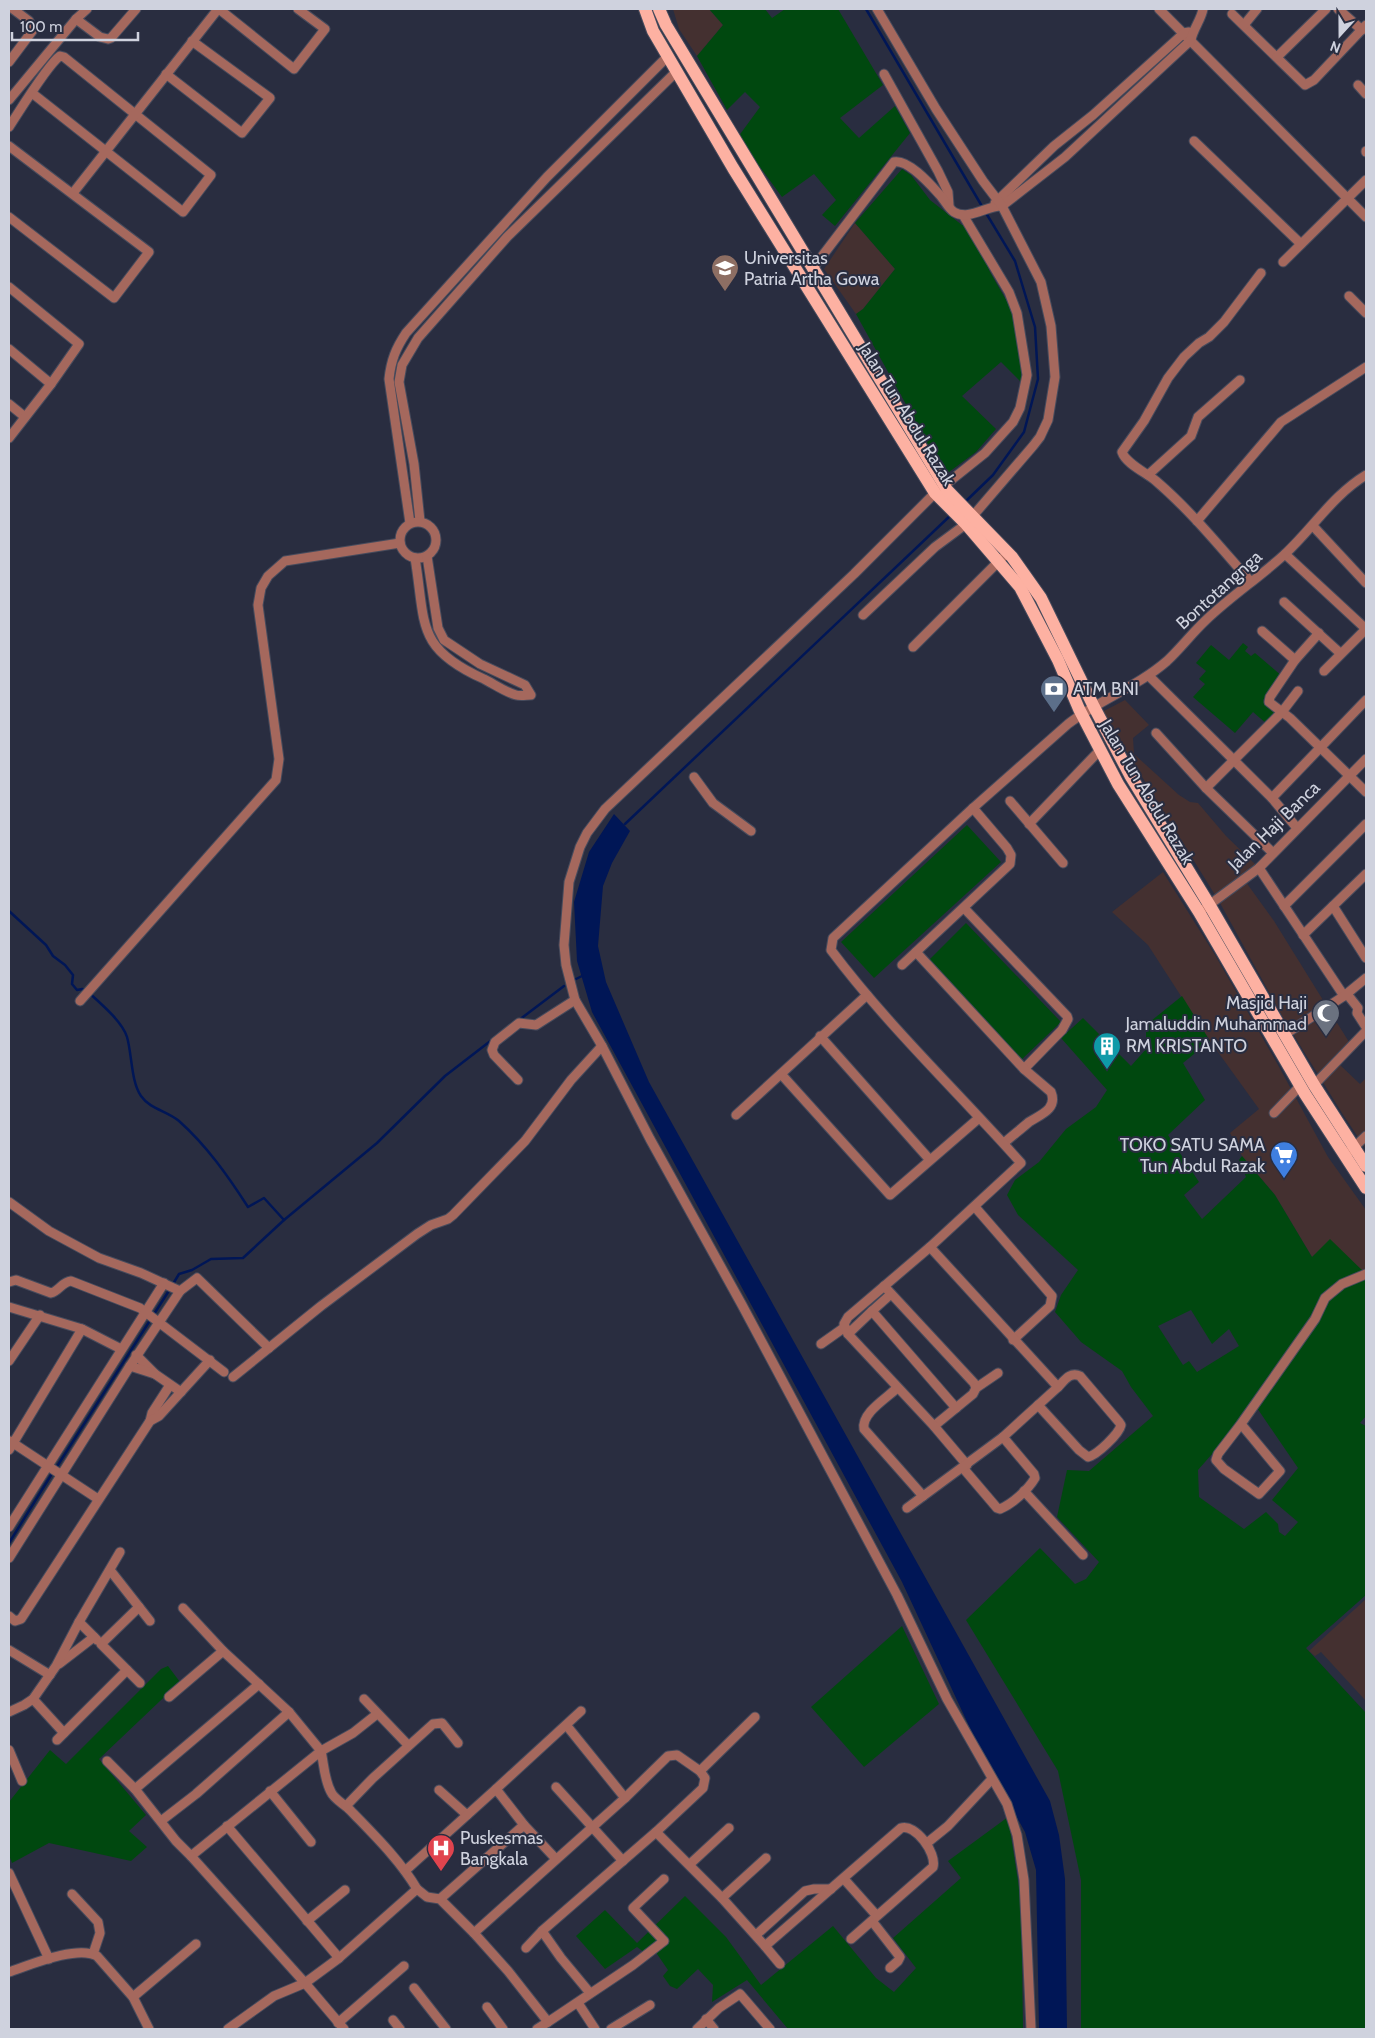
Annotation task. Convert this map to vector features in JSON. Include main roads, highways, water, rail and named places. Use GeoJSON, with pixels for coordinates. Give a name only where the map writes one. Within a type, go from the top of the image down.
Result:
{"type":"FeatureCollection","features":[{"type":"Feature","properties":{"kind":"main road","name":"Jalan Tun Abdul Razak"},"geometry":{"type":"LineString","coordinates":[[645,9],[653,31],[733,168],[941,492],[1041,598],[1094,707],[1130,775],[1300,1086],[1349,1151],[1366,1166]]}},
{"type":"Feature","properties":{"kind":"main road","name":"Jalan Tun Abdul Razak"},"geometry":{"type":"LineString","coordinates":[[659,9],[666,25],[813,268],[941,492]]}},
{"type":"Feature","properties":{"kind":"main road","name":"Jalan Tun Abdul Razak"},"geometry":{"type":"LineString","coordinates":[[1003,557],[1058,660],[1081,713],[1118,784],[1204,909],[1284,1035],[1314,1085],[1366,1188]]}},
{"type":"Feature","properties":{"kind":"waterway"},"geometry":{"type":"LineString","coordinates":[[866,9],[983,208]]}},
{"type":"Feature","properties":{"kind":"waterway"},"geometry":{"type":"LineString","coordinates":[[965,502],[993,475],[1024,432],[1038,379],[1035,327],[1015,261],[986,213]]}},
{"type":"Feature","properties":{"kind":"waterway"},"geometry":{"type":"LineString","coordinates":[[625,824],[952,514]]}},
{"type":"Feature","properties":{"kind":"waterway"},"geometry":{"type":"LineString","coordinates":[[9,911],[46,945],[53,956],[65,965],[73,975],[72,984],[77,990],[87,991],[110,1012],[120,1025],[127,1037],[133,1076],[141,1096],[154,1107],[179,1121],[199,1141],[217,1162],[248,1207],[264,1198],[284,1220]]}},
{"type":"Feature","properties":{"kind":"waterway"},"geometry":{"type":"LineString","coordinates":[[576,979],[582,976]]}},
{"type":"Feature","properties":{"kind":"waterway"},"geometry":{"type":"LineString","coordinates":[[519,1020],[564,986]]}},
{"type":"Feature","properties":{"kind":"waterway"},"geometry":{"type":"LineString","coordinates":[[173,1284],[179,1274],[192,1270],[211,1259],[243,1258],[284,1220],[377,1143],[445,1076],[493,1039]]}},
{"type":"Feature","properties":{"kind":"waterway"},"geometry":{"type":"LineString","coordinates":[[56,1468],[170,1289]]}},
{"type":"Feature","properties":{"kind":"waterway"},"geometry":{"type":"LineString","coordinates":[[9,1543],[53,1472]]}},
{"type":"Feature","properties":{"kind":"place","name":"Universitas Patria Artha Gowa"},"geometry":{"type":"Point","coordinates":[725,292]}},
{"type":"Feature","properties":{"kind":"place","name":"ATM BNI"},"geometry":{"type":"Point","coordinates":[1054,713]}},
{"type":"Feature","properties":{"kind":"place","name":"Masjid Haji Jamaluddin Muhammad"},"geometry":{"type":"Point","coordinates":[1326,1037]}},
{"type":"Feature","properties":{"kind":"place","name":"RM KRISTANTO"},"geometry":{"type":"Point","coordinates":[1107,1070]}},
{"type":"Feature","properties":{"kind":"place","name":"TOKO SATU SAMA Tun Abdul Razak"},"geometry":{"type":"Point","coordinates":[1284,1179]}},
{"type":"Feature","properties":{"kind":"place","name":"Puskesmas Bangkala"},"geometry":{"type":"Point","coordinates":[441,1872]}}]}
